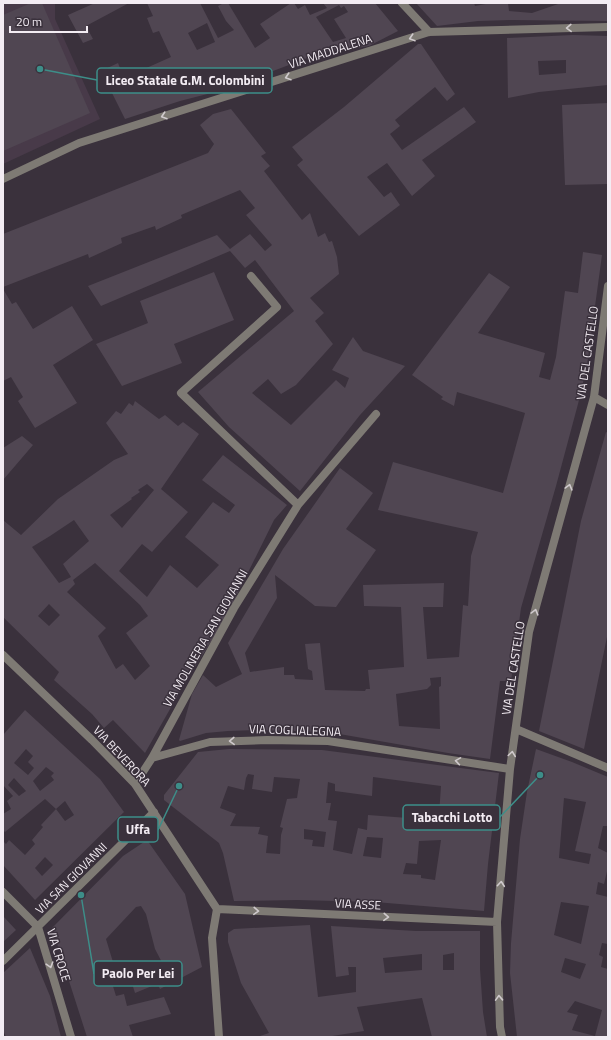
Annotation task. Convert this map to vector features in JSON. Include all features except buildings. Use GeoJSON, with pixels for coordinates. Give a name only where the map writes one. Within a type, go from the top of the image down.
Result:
{"type":"FeatureCollection","features":[{"type":"Feature","properties":{"kind":"street"},"geometry":{"type":"LineString","coordinates":[[402,3],[429,32]]}},
{"type":"Feature","properties":{"kind":"street","name":"VIA MADDALENA"},"geometry":{"type":"LineString","coordinates":[[3,179],[79,143],[429,32],[608,27]]}},
{"type":"Feature","properties":{"kind":"street"},"geometry":{"type":"LineString","coordinates":[[251,276],[278,307],[181,393],[298,505]]}},
{"type":"Feature","properties":{"kind":"street","name":"VIA DEL CASTELLO"},"geometry":{"type":"LineString","coordinates":[[502,1037],[500,1027],[497,922],[510,769],[529,632],[594,397],[608,286]]}},
{"type":"Feature","properties":{"kind":"street"},"geometry":{"type":"LineString","coordinates":[[594,397],[608,405]]}},
{"type":"Feature","properties":{"kind":"street","name":"VIA MOLINERIA SAN GIOVANNI"},"geometry":{"type":"LineString","coordinates":[[135,784],[152,758],[234,608],[298,505],[376,414]]}},
{"type":"Feature","properties":{"kind":"street","name":"VIA BEVERORA"},"geometry":{"type":"LineString","coordinates":[[3,655],[92,740],[135,784],[217,910]]}},
{"type":"Feature","properties":{"kind":"street"},"geometry":{"type":"LineString","coordinates":[[516,729],[608,768]]}},
{"type":"Feature","properties":{"kind":"street","name":"VIA COGLIALEGNA"},"geometry":{"type":"LineString","coordinates":[[152,758],[210,742],[267,740],[328,741],[510,769]]}},
{"type":"Feature","properties":{"kind":"street","name":"VIA SAN GIOVANNI"},"geometry":{"type":"LineString","coordinates":[[3,961],[154,812]]}},
{"type":"Feature","properties":{"kind":"street","name":"VIA CROCE"},"geometry":{"type":"LineString","coordinates":[[3,892],[38,927],[71,1037]]}},
{"type":"Feature","properties":{"kind":"street"},"geometry":{"type":"LineString","coordinates":[[217,910],[212,938],[219,1037]]}},
{"type":"Feature","properties":{"kind":"street","name":"VIA ASSE"},"geometry":{"type":"LineString","coordinates":[[217,910],[497,922]]}},
{"type":"Feature","properties":{"kind":"shaded area"},"geometry":{"type":"Polygon","coordinates":[[[3,3],[55,3],[55,19],[100,119],[3,164],[3,3]]]}},
{"type":"Feature","properties":{"kind":"place","name":"Liceo Statale G.M. Colombini"},"geometry":{"type":"Point","coordinates":[40,69]}},
{"type":"Feature","properties":{"kind":"place","name":"Tabacchi Lotto"},"geometry":{"type":"Point","coordinates":[540,775]}},
{"type":"Feature","properties":{"kind":"place","name":"Uffa"},"geometry":{"type":"Point","coordinates":[179,786]}},
{"type":"Feature","properties":{"kind":"place","name":"Paolo Per Lei"},"geometry":{"type":"Point","coordinates":[81,895]}}]}
